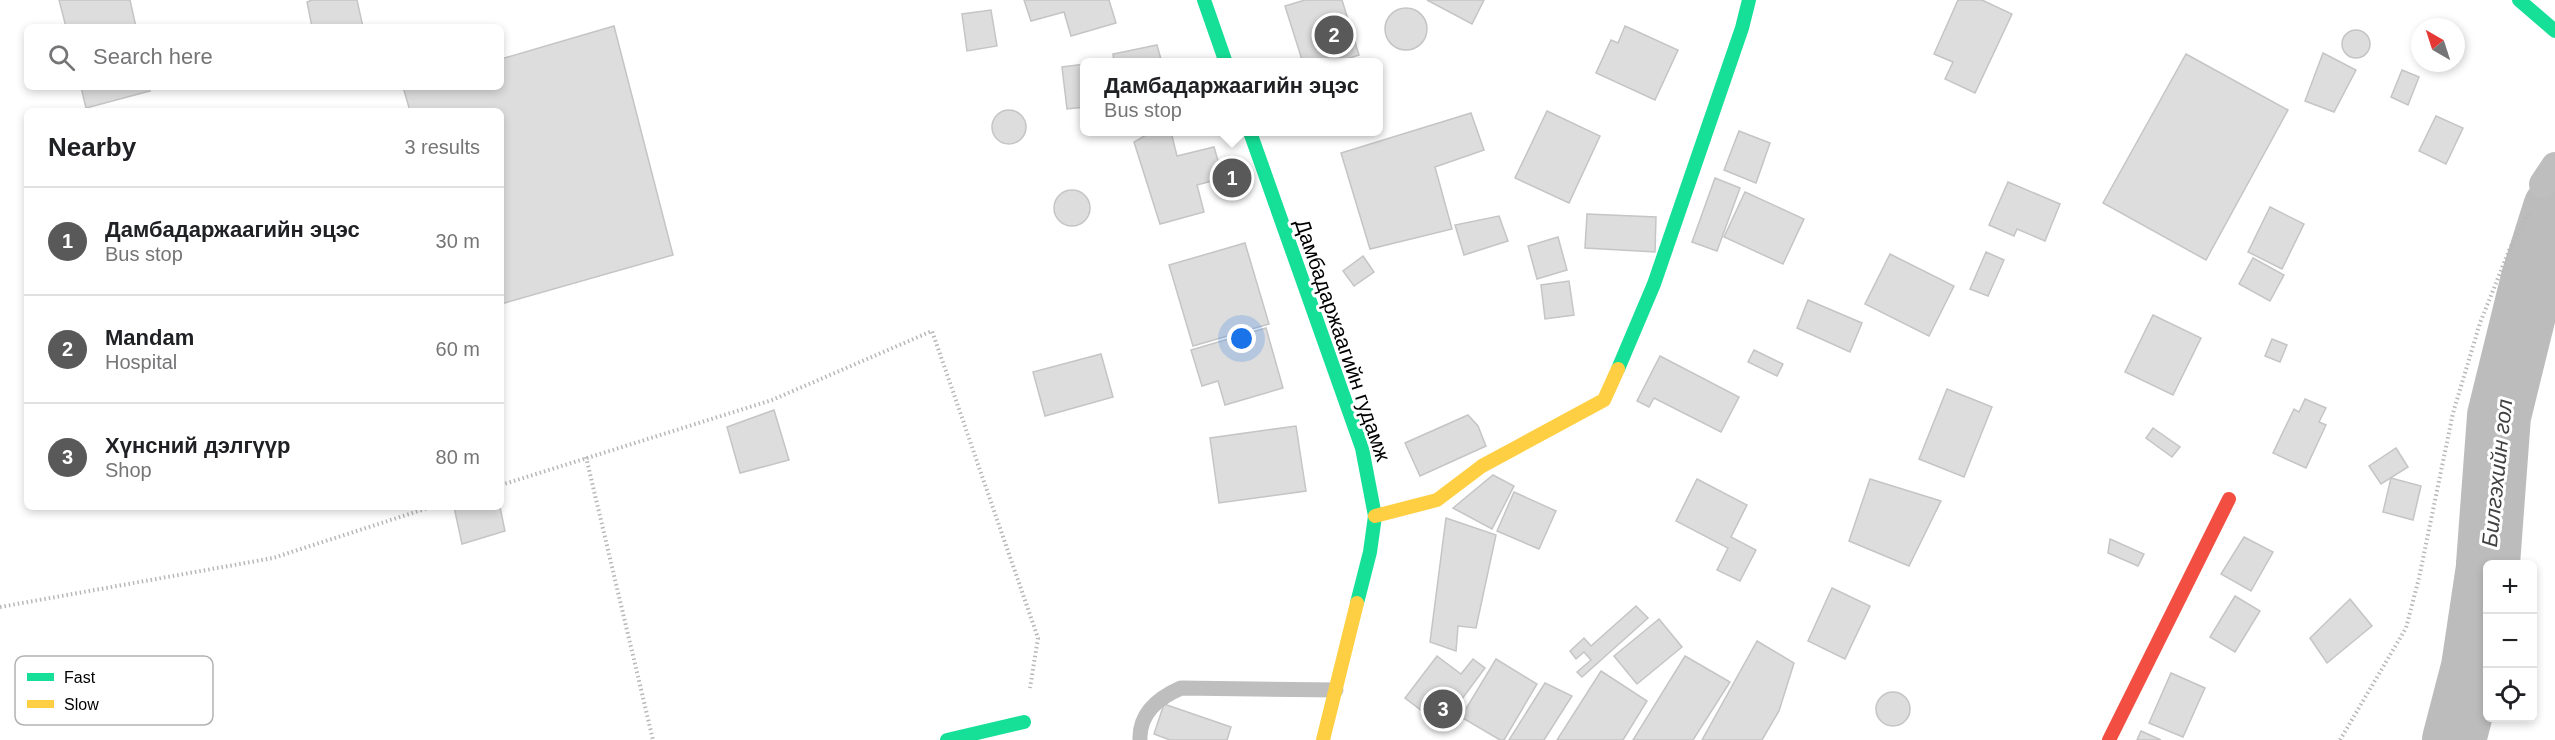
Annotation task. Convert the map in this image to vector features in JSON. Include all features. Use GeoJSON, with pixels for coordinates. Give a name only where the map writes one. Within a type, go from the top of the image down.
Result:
{"type":"FeatureCollection","features":[{"type":"Feature","properties":{"kind":"street"},"geometry":{"type":"LineString","coordinates":[[1204,0],[1224,58]]}},
{"type":"Feature","properties":{"kind":"street"},"geometry":{"type":"LineString","coordinates":[[1375,516],[1437,500],[1482,466],[1604,400],[1654,284],[1742,28],[1749,0]]}},
{"type":"Feature","properties":{"kind":"street"},"geometry":{"type":"LineString","coordinates":[[2519,0],[2553,30]]}},
{"type":"Feature","properties":{"kind":"street","name":"Дамбадаржаагийн гудамж"},"geometry":{"type":"LineString","coordinates":[[1251,136],[1362,448],[1375,516],[1370,552],[1336,690],[1327,738]]}},
{"type":"Feature","properties":{"kind":"street"},"geometry":{"type":"LineString","coordinates":[[2109,740],[2229,499]]}},
{"type":"Feature","properties":{"kind":"street"},"geometry":{"type":"LineString","coordinates":[[947,740],[1024,722]]}},
{"type":"Feature","properties":{"kind":"lane"},"geometry":{"type":"LineString","coordinates":[[1140,740],[1139,734],[1150,706],[1163,696],[1181,688],[1336,690]]}},
{"type":"Feature","properties":{"kind":"path"},"geometry":{"type":"LineString","coordinates":[[2340,740],[2406,628],[2419,578],[2453,413],[2480,324],[2510,248],[2549,175]]}},
{"type":"Feature","properties":{"kind":"path"},"geometry":{"type":"LineString","coordinates":[[504,484],[772,400],[932,331],[1038,638],[1024,722]]}},
{"type":"Feature","properties":{"kind":"path"},"geometry":{"type":"LineString","coordinates":[[586,457],[653,740]]}},
{"type":"Feature","properties":{"kind":"path"},"geometry":{"type":"LineString","coordinates":[[0,607],[273,558],[422,510]]}},
{"type":"Feature","properties":{"kind":"building"},"geometry":{"type":"Polygon","coordinates":[[[59,0],[130,0],[135,24],[65,24],[59,0]]]}},
{"type":"Feature","properties":{"kind":"building"},"geometry":{"type":"Polygon","coordinates":[[[357,0],[362,24],[311,24],[307,2],[357,0]]]}},
{"type":"Feature","properties":{"kind":"building"},"geometry":{"type":"Polygon","coordinates":[[[1024,0],[1109,0],[1116,23],[1071,36],[1064,12],[1031,21],[1024,0]]]}},
{"type":"Feature","properties":{"kind":"building"},"geometry":{"type":"Polygon","coordinates":[[[1305,0],[1342,0],[1359,55],[1350,58],[1301,58],[1285,6],[1305,0]]]}},
{"type":"Feature","properties":{"kind":"building"},"geometry":{"type":"Polygon","coordinates":[[[1427,0],[1484,0],[1472,24],[1427,0]]]}},
{"type":"Feature","properties":{"kind":"building"},"geometry":{"type":"Polygon","coordinates":[[[1958,0],[1982,0],[2012,14],[1975,93],[1945,79],[1953,62],[1934,54],[1958,0]]]}},
{"type":"Feature","properties":{"kind":"building"},"geometry":{"type":"Polygon","coordinates":[[[1406,8],[1421,14],[1427,29],[1421,44],[1406,50],[1391,44],[1385,29],[1391,14],[1406,8]]]}},
{"type":"Feature","properties":{"kind":"building"},"geometry":{"type":"Polygon","coordinates":[[[991,10],[997,46],[967,51],[962,14],[991,10]]]}},
{"type":"Feature","properties":{"kind":"building"},"geometry":{"type":"Polygon","coordinates":[[[614,26],[673,255],[504,303],[504,108],[409,108],[404,90],[504,90],[504,58],[614,26]]]}},
{"type":"Feature","properties":{"kind":"building"},"geometry":{"type":"Polygon","coordinates":[[[1625,26],[1678,50],[1655,100],[1596,73],[1611,40],[1618,43],[1625,26]]]}},
{"type":"Feature","properties":{"kind":"building"},"geometry":{"type":"Polygon","coordinates":[[[2356,30],[2366,34],[2370,44],[2366,54],[2356,58],[2346,54],[2342,44],[2346,34],[2356,30]]]}},
{"type":"Feature","properties":{"kind":"building"},"geometry":{"type":"Polygon","coordinates":[[[1157,45],[1161,58],[1113,58],[1113,54],[1157,45]]]}},
{"type":"Feature","properties":{"kind":"building"},"geometry":{"type":"Polygon","coordinates":[[[2323,53],[2356,70],[2334,112],[2305,101],[2323,53]]]}},
{"type":"Feature","properties":{"kind":"building"},"geometry":{"type":"Polygon","coordinates":[[[2186,54],[2288,110],[2206,260],[2103,203],[2186,54]]]}},
{"type":"Feature","properties":{"kind":"building"},"geometry":{"type":"Polygon","coordinates":[[[1080,65],[1080,108],[1067,109],[1062,67],[1080,65]]]}},
{"type":"Feature","properties":{"kind":"building"},"geometry":{"type":"Polygon","coordinates":[[[2402,70],[2419,77],[2408,105],[2391,97],[2402,70]]]}},
{"type":"Feature","properties":{"kind":"building"},"geometry":{"type":"Polygon","coordinates":[[[82,90],[150,90],[150,91],[86,108],[82,90]]]}},
{"type":"Feature","properties":{"kind":"building"},"geometry":{"type":"Polygon","coordinates":[[[1009,110],[1021,115],[1026,127],[1021,139],[1009,144],[997,139],[992,127],[997,115],[1009,110]]]}},
{"type":"Feature","properties":{"kind":"building"},"geometry":{"type":"Polygon","coordinates":[[[1547,111],[1600,136],[1569,203],[1515,178],[1547,111]]]}},
{"type":"Feature","properties":{"kind":"building"},"geometry":{"type":"Polygon","coordinates":[[[1471,113],[1484,150],[1435,167],[1452,229],[1370,249],[1341,153],[1471,113]]]}},
{"type":"Feature","properties":{"kind":"building"},"geometry":{"type":"Polygon","coordinates":[[[2436,116],[2463,128],[2446,164],[2419,151],[2436,116]]]}},
{"type":"Feature","properties":{"kind":"building"},"geometry":{"type":"Polygon","coordinates":[[[1739,131],[1770,143],[1756,183],[1724,170],[1739,131]]]}},
{"type":"Feature","properties":{"kind":"building"},"geometry":{"type":"Polygon","coordinates":[[[1144,136],[1172,136],[1177,156],[1214,147],[1223,178],[1197,185],[1204,212],[1160,224],[1134,142],[1144,136]]]}},
{"type":"Feature","properties":{"kind":"building"},"geometry":{"type":"Polygon","coordinates":[[[1715,178],[1740,188],[1717,251],[1692,242],[1715,178]]]}},
{"type":"Feature","properties":{"kind":"building"},"geometry":{"type":"Polygon","coordinates":[[[2008,182],[2060,204],[2045,241],[2017,229],[2014,236],[1989,225],[2008,182]]]}},
{"type":"Feature","properties":{"kind":"building"},"geometry":{"type":"Polygon","coordinates":[[[1072,190],[1085,195],[1090,208],[1085,221],[1072,226],[1059,221],[1054,208],[1059,195],[1072,190]]]}},
{"type":"Feature","properties":{"kind":"building"},"geometry":{"type":"Polygon","coordinates":[[[1745,192],[1804,219],[1783,264],[1724,237],[1745,192]]]}},
{"type":"Feature","properties":{"kind":"building"},"geometry":{"type":"Polygon","coordinates":[[[2270,207],[2304,224],[2282,269],[2248,252],[2270,207]]]}},
{"type":"Feature","properties":{"kind":"building"},"geometry":{"type":"Polygon","coordinates":[[[1587,214],[1656,217],[1655,252],[1585,248],[1587,214]]]}},
{"type":"Feature","properties":{"kind":"building"},"geometry":{"type":"Polygon","coordinates":[[[1499,216],[1508,241],[1464,255],[1455,225],[1499,216]]]}},
{"type":"Feature","properties":{"kind":"building"},"geometry":{"type":"Polygon","coordinates":[[[1558,237],[1567,270],[1537,279],[1528,246],[1558,237]]]}},
{"type":"Feature","properties":{"kind":"building"},"geometry":{"type":"Polygon","coordinates":[[[1245,243],[1269,324],[1193,346],[1169,265],[1245,243]]]}},
{"type":"Feature","properties":{"kind":"building"},"geometry":{"type":"Polygon","coordinates":[[[1986,252],[2004,260],[1988,296],[1970,289],[1986,252]]]}},
{"type":"Feature","properties":{"kind":"building"},"geometry":{"type":"Polygon","coordinates":[[[1890,254],[1954,286],[1929,336],[1865,304],[1890,254]]]}},
{"type":"Feature","properties":{"kind":"building"},"geometry":{"type":"Polygon","coordinates":[[[1363,256],[1374,272],[1354,286],[1343,271],[1363,256]]]}},
{"type":"Feature","properties":{"kind":"building"},"geometry":{"type":"Polygon","coordinates":[[[2253,258],[2284,275],[2270,301],[2239,284],[2253,258]]]}},
{"type":"Feature","properties":{"kind":"building"},"geometry":{"type":"Polygon","coordinates":[[[1569,281],[1574,315],[1545,319],[1541,285],[1569,281]]]}},
{"type":"Feature","properties":{"kind":"building"},"geometry":{"type":"Polygon","coordinates":[[[1808,300],[1862,323],[1850,352],[1797,328],[1808,300]]]}},
{"type":"Feature","properties":{"kind":"building"},"geometry":{"type":"Polygon","coordinates":[[[2153,315],[2201,338],[2173,395],[2125,372],[2153,315]]]}},
{"type":"Feature","properties":{"kind":"building"},"geometry":{"type":"Polygon","coordinates":[[[1266,328],[1283,388],[1225,405],[1218,381],[1202,386],[1191,350],[1266,328]]]}},
{"type":"Feature","properties":{"kind":"building"},"geometry":{"type":"Polygon","coordinates":[[[2272,339],[2287,345],[2280,362],[2265,356],[2272,339]]]}},
{"type":"Feature","properties":{"kind":"building"},"geometry":{"type":"Polygon","coordinates":[[[1754,350],[1783,364],[1777,376],[1748,362],[1754,350]]]}},
{"type":"Feature","properties":{"kind":"building"},"geometry":{"type":"Polygon","coordinates":[[[1101,354],[1113,397],[1045,416],[1033,372],[1101,354]]]}},
{"type":"Feature","properties":{"kind":"building"},"geometry":{"type":"Polygon","coordinates":[[[1660,356],[1739,397],[1721,432],[1654,398],[1649,407],[1637,401],[1660,356]]]}},
{"type":"Feature","properties":{"kind":"building"},"geometry":{"type":"Polygon","coordinates":[[[1947,389],[1992,407],[1964,477],[1919,459],[1947,389]]]}},
{"type":"Feature","properties":{"kind":"building"},"geometry":{"type":"Polygon","coordinates":[[[2305,399],[2326,408],[2319,422],[2326,425],[2306,468],[2273,453],[2294,409],[2299,412],[2305,399]]]}},
{"type":"Feature","properties":{"kind":"building"},"geometry":{"type":"Polygon","coordinates":[[[774,410],[789,460],[740,473],[727,427],[774,410]]]}},
{"type":"Feature","properties":{"kind":"building"},"geometry":{"type":"Polygon","coordinates":[[[1468,415],[1478,426],[1486,446],[1420,476],[1405,443],[1468,415]]]}},
{"type":"Feature","properties":{"kind":"building"},"geometry":{"type":"Polygon","coordinates":[[[1296,426],[1306,491],[1219,503],[1210,438],[1296,426]]]}},
{"type":"Feature","properties":{"kind":"building"},"geometry":{"type":"Polygon","coordinates":[[[2153,428],[2180,447],[2172,457],[2146,438],[2153,428]]]}},
{"type":"Feature","properties":{"kind":"building"},"geometry":{"type":"Polygon","coordinates":[[[2396,448],[2408,467],[2381,484],[2369,466],[2396,448]]]}},
{"type":"Feature","properties":{"kind":"building"},"geometry":{"type":"Polygon","coordinates":[[[1493,475],[1514,486],[1492,529],[1453,508],[1493,475]]]}},
{"type":"Feature","properties":{"kind":"building"},"geometry":{"type":"Polygon","coordinates":[[[2391,478],[2421,486],[2413,520],[2383,512],[2391,478]]]}},
{"type":"Feature","properties":{"kind":"building"},"geometry":{"type":"Polygon","coordinates":[[[1697,479],[1747,505],[1731,537],[1756,550],[1740,581],[1717,570],[1728,548],[1676,521],[1697,479]]]}},
{"type":"Feature","properties":{"kind":"building"},"geometry":{"type":"Polygon","coordinates":[[[1870,479],[1941,501],[1909,566],[1849,541],[1870,479]]]}},
{"type":"Feature","properties":{"kind":"building"},"geometry":{"type":"Polygon","coordinates":[[[1514,492],[1556,511],[1539,549],[1497,531],[1514,492]]]}},
{"type":"Feature","properties":{"kind":"building"},"geometry":{"type":"Polygon","coordinates":[[[455,510],[501,510],[505,531],[462,544],[455,510]]]}},
{"type":"Feature","properties":{"kind":"building"},"geometry":{"type":"Polygon","coordinates":[[[1446,518],[1496,535],[1476,628],[1458,626],[1456,651],[1430,642],[1446,518]]]}},
{"type":"Feature","properties":{"kind":"building"},"geometry":{"type":"Polygon","coordinates":[[[2244,537],[2273,552],[2251,591],[2221,574],[2244,537]]]}},
{"type":"Feature","properties":{"kind":"building"},"geometry":{"type":"Polygon","coordinates":[[[2110,539],[2144,554],[2138,566],[2108,553],[2110,539]]]}},
{"type":"Feature","properties":{"kind":"building"},"geometry":{"type":"Polygon","coordinates":[[[1832,588],[1870,606],[1845,659],[1808,641],[1832,588]]]}},
{"type":"Feature","properties":{"kind":"building"},"geometry":{"type":"Polygon","coordinates":[[[2235,596],[2260,611],[2235,652],[2210,637],[2235,596]]]}},
{"type":"Feature","properties":{"kind":"building"},"geometry":{"type":"Polygon","coordinates":[[[2350,599],[2372,626],[2327,663],[2310,638],[2350,599]]]}},
{"type":"Feature","properties":{"kind":"building"},"geometry":{"type":"Polygon","coordinates":[[[1636,606],[1648,618],[1582,677],[1577,672],[1591,660],[1584,652],[1576,659],[1570,651],[1584,638],[1591,646],[1636,606]]]}},
{"type":"Feature","properties":{"kind":"building"},"geometry":{"type":"Polygon","coordinates":[[[1659,619],[1682,647],[1637,684],[1614,656],[1659,619]]]}},
{"type":"Feature","properties":{"kind":"building"},"geometry":{"type":"Polygon","coordinates":[[[1757,641],[1794,663],[1779,711],[1762,740],[1702,740],[1757,641]]]}},
{"type":"Feature","properties":{"kind":"building"},"geometry":{"type":"Polygon","coordinates":[[[1437,656],[1461,674],[1473,659],[1485,668],[1442,726],[1405,698],[1437,656]]]}},
{"type":"Feature","properties":{"kind":"building"},"geometry":{"type":"Polygon","coordinates":[[[1685,656],[1730,682],[1693,740],[1633,740],[1685,656]]]}},
{"type":"Feature","properties":{"kind":"building"},"geometry":{"type":"Polygon","coordinates":[[[1496,659],[1537,684],[1504,740],[1500,740],[1461,717],[1496,659]]]}},
{"type":"Feature","properties":{"kind":"building"},"geometry":{"type":"Polygon","coordinates":[[[1601,671],[1647,701],[1623,740],[1557,740],[1601,671]]]}},
{"type":"Feature","properties":{"kind":"building"},"geometry":{"type":"Polygon","coordinates":[[[2171,673],[2205,688],[2183,737],[2149,723],[2171,673]]]}},
{"type":"Feature","properties":{"kind":"building"},"geometry":{"type":"Polygon","coordinates":[[[1545,683],[1572,696],[1544,740],[1509,740],[1545,683]]]}},
{"type":"Feature","properties":{"kind":"building"},"geometry":{"type":"Polygon","coordinates":[[[1893,692],[1905,697],[1910,709],[1905,721],[1893,726],[1881,721],[1876,709],[1881,697],[1893,692]]]}},
{"type":"Feature","properties":{"kind":"building"},"geometry":{"type":"Polygon","coordinates":[[[1164,704],[1231,727],[1227,740],[1170,740],[1154,734],[1164,704]]]}},
{"type":"Feature","properties":{"kind":"building"},"geometry":{"type":"Polygon","coordinates":[[[2141,731],[2161,740],[2137,740],[2141,731]]]}},
{"type":"Feature","properties":{"kind":"waterway","name":"Билгэхийн гол"},"geometry":{"type":"LineString","coordinates":[[2488,560],[2499,416],[2533,278],[2555,208]]}},
{"type":"Feature","properties":{"kind":"waterway","name":"Билгэхийн гол"},"geometry":{"type":"LineString","coordinates":[[2454,740],[2473,667],[2483,600]]}},
{"type":"Feature","properties":{"kind":"traffic: fast"},"geometry":{"type":"LineString","coordinates":[[1204,0],[1224,58]]}},
{"type":"Feature","properties":{"kind":"traffic: fast"},"geometry":{"type":"LineString","coordinates":[[1618,369],[1654,284],[1742,28],[1749,0]]}},
{"type":"Feature","properties":{"kind":"traffic: fast"},"geometry":{"type":"LineString","coordinates":[[2519,0],[2555,31]]}},
{"type":"Feature","properties":{"kind":"traffic: fast"},"geometry":{"type":"LineString","coordinates":[[1251,136],[1362,448],[1375,516],[1370,552],[1357,603]]}},
{"type":"Feature","properties":{"kind":"traffic: fast"},"geometry":{"type":"LineString","coordinates":[[947,740],[1024,722]]}},
{"type":"Feature","properties":{"kind":"traffic: slow"},"geometry":{"type":"LineString","coordinates":[[1375,516],[1437,500],[1482,466],[1604,400],[1618,369]]}},
{"type":"Feature","properties":{"kind":"traffic: slow"},"geometry":{"type":"LineString","coordinates":[[1323,740],[1357,603]]}},
{"type":"Feature","properties":{"kind":"traffic: jam"},"geometry":{"type":"LineString","coordinates":[[2109,740],[2229,499]]}},
{"type":"Feature","properties":{"kind":"place","name":"Mandam"},"geometry":{"type":"Point","coordinates":[1334,35]}},
{"type":"Feature","properties":{"kind":"place","name":"Дамбадаржаагийн эцэс"},"geometry":{"type":"Point","coordinates":[1232,178]}},
{"type":"Feature","properties":{"kind":"place","name":"Хүнсний дэлгүүр"},"geometry":{"type":"Point","coordinates":[1443,709]}}]}
